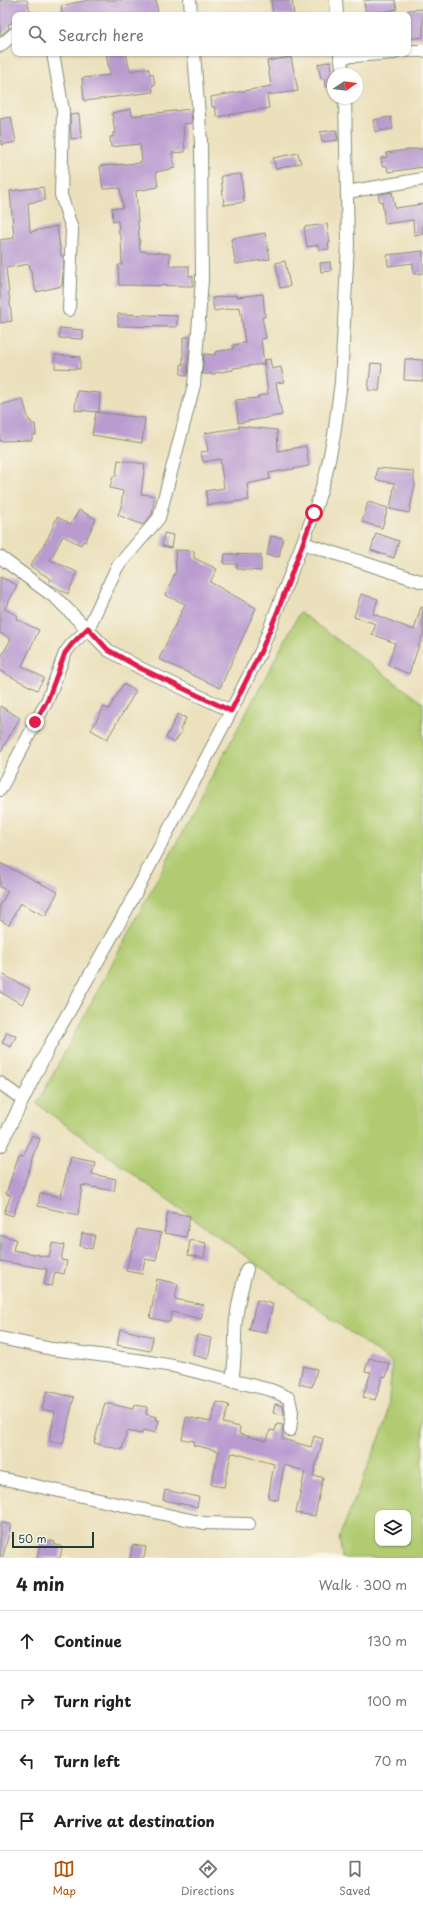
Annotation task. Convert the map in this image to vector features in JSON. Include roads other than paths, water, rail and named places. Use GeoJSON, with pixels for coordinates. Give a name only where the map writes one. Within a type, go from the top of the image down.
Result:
{"type":"FeatureCollection","features":[{"type":"Feature","properties":{"kind":"street"},"geometry":{"type":"LineString","coordinates":[[190,0],[191,12]]}},
{"type":"Feature","properties":{"kind":"street"},"geometry":{"type":"LineString","coordinates":[[336,0],[337,12]]}},
{"type":"Feature","properties":{"kind":"street"},"geometry":{"type":"LineString","coordinates":[[0,46],[12,36]]}},
{"type":"Feature","properties":{"kind":"street"},"geometry":{"type":"LineString","coordinates":[[411,51],[423,51]]}},
{"type":"Feature","properties":{"kind":"street"},"geometry":{"type":"LineString","coordinates":[[54,56],[63,111],[61,195],[72,229],[69,310]]}},
{"type":"Feature","properties":{"kind":"street"},"geometry":{"type":"LineString","coordinates":[[0,790],[48,699],[65,653],[88,628],[117,567],[159,518],[194,385],[202,279],[200,142],[194,56]]}},
{"type":"Feature","properties":{"kind":"street"},"geometry":{"type":"LineString","coordinates":[[340,56],[341,68]]}},
{"type":"Feature","properties":{"kind":"street"},"geometry":{"type":"LineString","coordinates":[[0,1146],[22,1099],[101,953],[125,913],[264,645],[303,543],[326,474],[334,435],[340,382],[348,244],[345,104]]}},
{"type":"Feature","properties":{"kind":"street"},"geometry":{"type":"LineString","coordinates":[[347,192],[423,179]]}},
{"type":"Feature","properties":{"kind":"street"},"geometry":{"type":"LineString","coordinates":[[303,543],[423,582]]}},
{"type":"Feature","properties":{"kind":"street"},"geometry":{"type":"LineString","coordinates":[[0,557],[57,599],[88,628],[108,650],[142,669],[231,711]]}},
{"type":"Feature","properties":{"kind":"street"},"geometry":{"type":"LineString","coordinates":[[0,1083],[22,1099]]}},
{"type":"Feature","properties":{"kind":"street"},"geometry":{"type":"LineString","coordinates":[[232,1381],[234,1371],[238,1300],[247,1270]]}},
{"type":"Feature","properties":{"kind":"street"},"geometry":{"type":"LineString","coordinates":[[0,1338],[52,1350],[174,1366],[271,1390],[289,1398],[292,1412],[290,1430]]}},
{"type":"Feature","properties":{"kind":"street"},"geometry":{"type":"LineString","coordinates":[[0,1478],[204,1523],[249,1524]]}}]}
